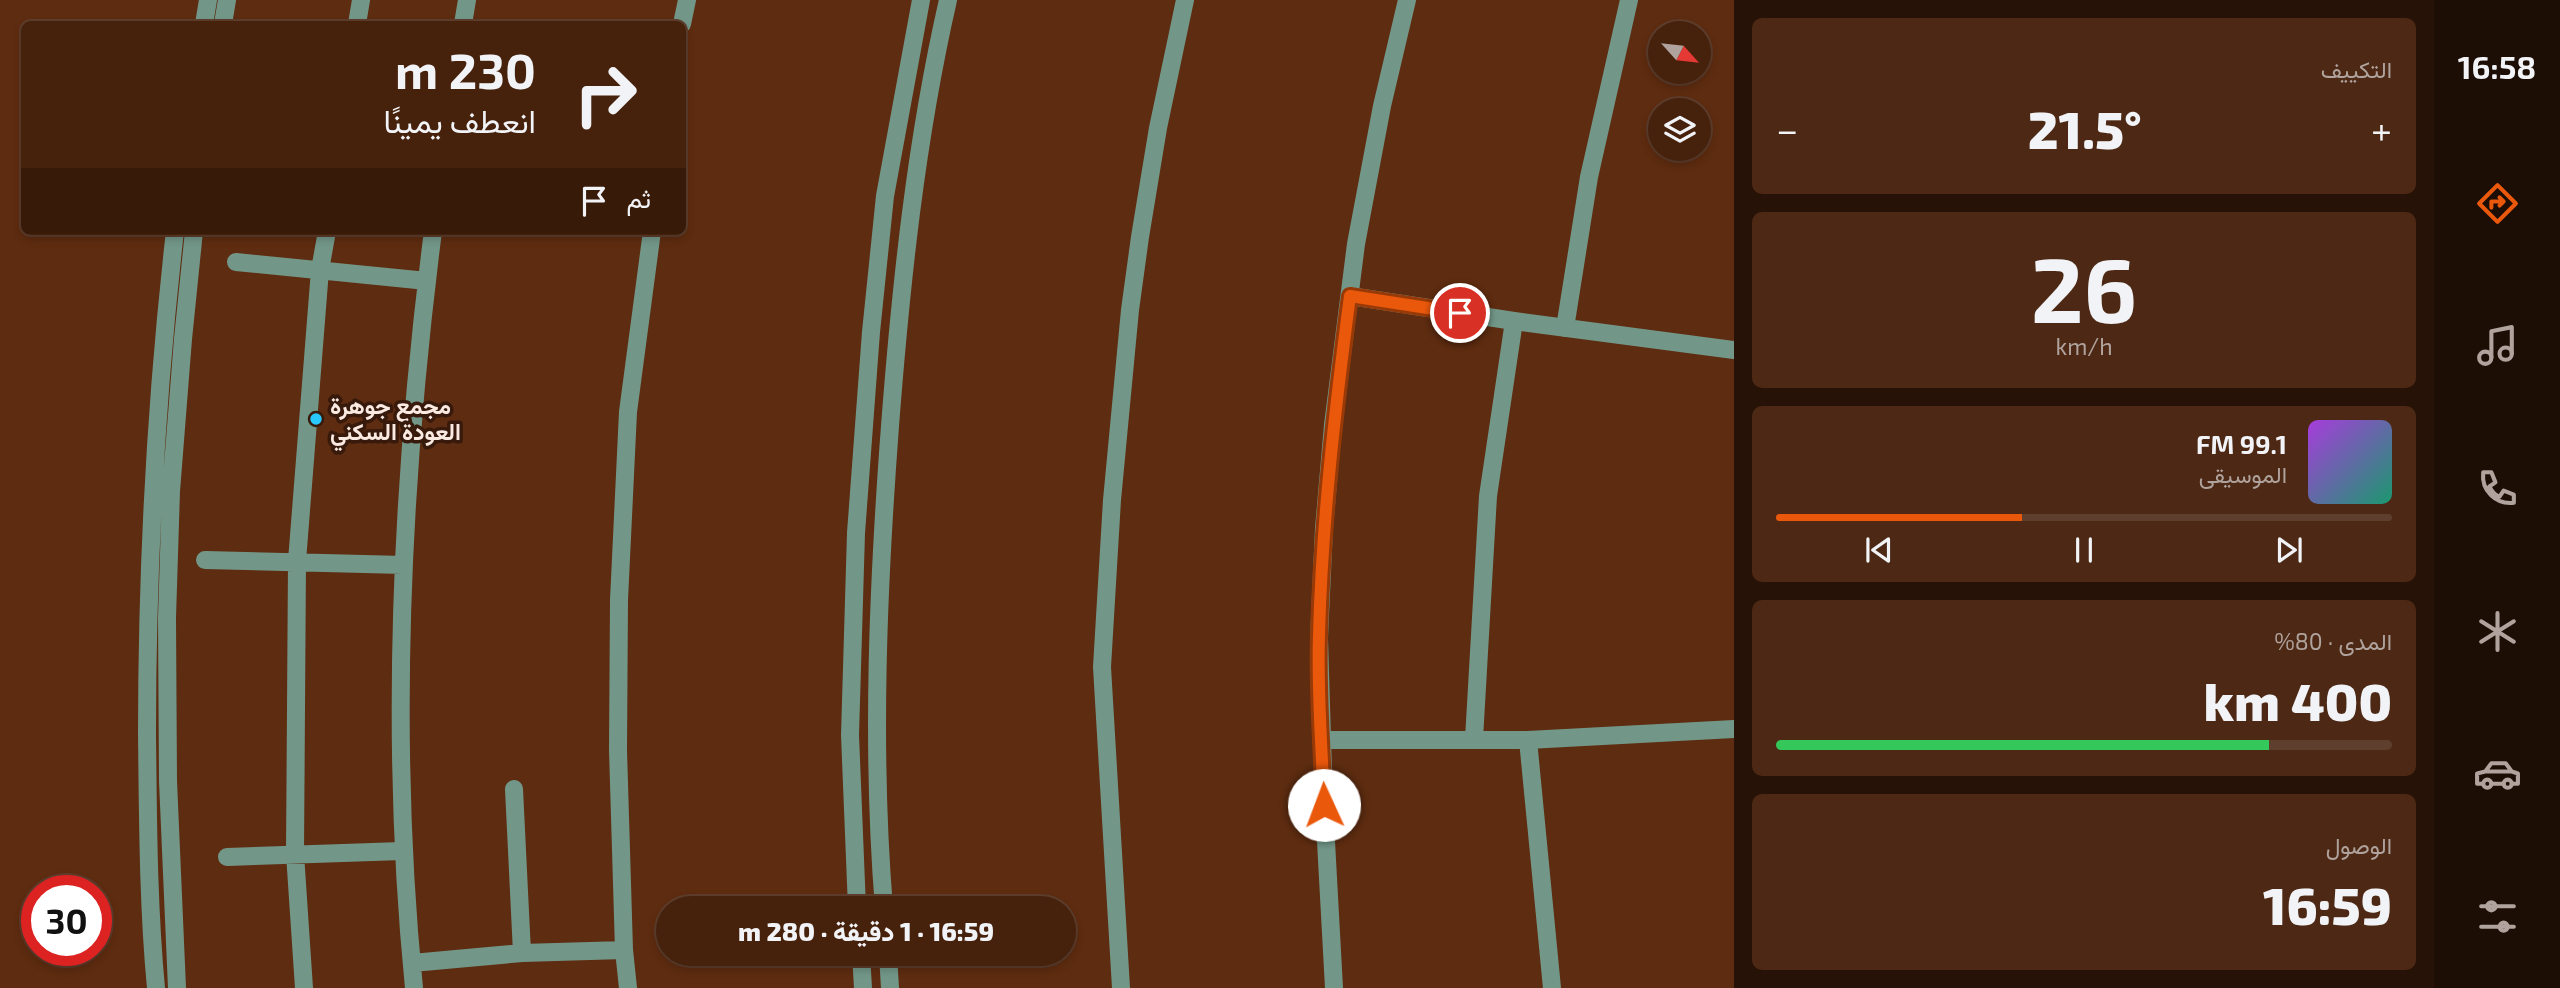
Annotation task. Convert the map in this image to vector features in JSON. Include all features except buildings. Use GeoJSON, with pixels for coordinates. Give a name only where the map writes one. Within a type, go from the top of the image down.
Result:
{"type":"FeatureCollection","features":[{"type":"Feature","properties":{"kind":"street"},"geometry":{"type":"LineString","coordinates":[[204,21],[208,0]]}},
{"type":"Feature","properties":{"kind":"street"},"geometry":{"type":"LineString","coordinates":[[224,21],[227,0]]}},
{"type":"Feature","properties":{"kind":"street"},"geometry":{"type":"LineString","coordinates":[[358,21],[361,0]]}},
{"type":"Feature","properties":{"kind":"street"},"geometry":{"type":"LineString","coordinates":[[464,21],[467,0]]}},
{"type":"Feature","properties":{"kind":"street"},"geometry":{"type":"LineString","coordinates":[[683,21],[687,0]]}},
{"type":"Feature","properties":{"kind":"street"},"geometry":{"type":"LineString","coordinates":[[857,896],[850,735],[856,519],[885,196],[921,0]]}},
{"type":"Feature","properties":{"kind":"street"},"geometry":{"type":"LineString","coordinates":[[884,896],[877,735],[882,534],[897,334],[911,201],[948,0]]}},
{"type":"Feature","properties":{"kind":"street"},"geometry":{"type":"LineString","coordinates":[[1121,988],[1102,667],[1112,500],[1137,262],[1158,128],[1185,0]]}},
{"type":"Feature","properties":{"kind":"street"},"geometry":{"type":"LineString","coordinates":[[1334,988],[1319,638],[1324,528],[1333,425],[1356,244],[1407,0]]}},
{"type":"Feature","properties":{"kind":"street"},"geometry":{"type":"LineString","coordinates":[[1565,328],[1589,177],[1629,0]]}},
{"type":"Feature","properties":{"kind":"street"},"geometry":{"type":"LineString","coordinates":[[156,988],[152,949],[147,617],[162,343],[175,235]]}},
{"type":"Feature","properties":{"kind":"street"},"geometry":{"type":"LineString","coordinates":[[177,988],[168,781],[167,618],[171,491],[194,235]]}},
{"type":"Feature","properties":{"kind":"street"},"geometry":{"type":"LineString","coordinates":[[304,988],[295,854],[297,561],[320,270],[326,235]]}},
{"type":"Feature","properties":{"kind":"street"},"geometry":{"type":"LineString","coordinates":[[414,988],[402,851],[401,678],[404,565],[414,400],[433,235]]}},
{"type":"Feature","properties":{"kind":"street"},"geometry":{"type":"LineString","coordinates":[[628,988],[624,950],[618,750],[620,600],[628,412],[651,235]]}},
{"type":"Feature","properties":{"kind":"street"},"geometry":{"type":"LineString","coordinates":[[236,262],[427,281]]}},
{"type":"Feature","properties":{"kind":"street"},"geometry":{"type":"LineString","coordinates":[[1350,296],[1734,350]]}},
{"type":"Feature","properties":{"kind":"street"},"geometry":{"type":"LineString","coordinates":[[1474,739],[1488,496],[1514,321]]}},
{"type":"Feature","properties":{"kind":"street"},"geometry":{"type":"LineString","coordinates":[[205,561],[404,565]]}},
{"type":"Feature","properties":{"kind":"street"},"geometry":{"type":"LineString","coordinates":[[1322,740],[1528,740],[1734,729]]}},
{"type":"Feature","properties":{"kind":"street"},"geometry":{"type":"LineString","coordinates":[[1528,740],[1552,988]]}},
{"type":"Feature","properties":{"kind":"street"},"geometry":{"type":"LineString","coordinates":[[514,789],[522,953]]}},
{"type":"Feature","properties":{"kind":"street"},"geometry":{"type":"LineString","coordinates":[[227,857],[402,851]]}},
{"type":"Feature","properties":{"kind":"street"},"geometry":{"type":"LineString","coordinates":[[412,963],[522,953],[624,950]]}},
{"type":"Feature","properties":{"kind":"street"},"geometry":{"type":"LineString","coordinates":[[862,966],[863,988]]}},
{"type":"Feature","properties":{"kind":"street"},"geometry":{"type":"LineString","coordinates":[[888,966],[890,988]]}},
{"type":"Feature","properties":{"kind":"place","name":"مجمع جوهرة العودة السكني"},"geometry":{"type":"Point","coordinates":[316,419]}},
{"type":"Feature","properties":{"kind":"route"},"geometry":{"type":"LineString","coordinates":[[1324,805],[1319,638],[1324,528],[1333,425],[1350,296],[1460,313]]}}]}
